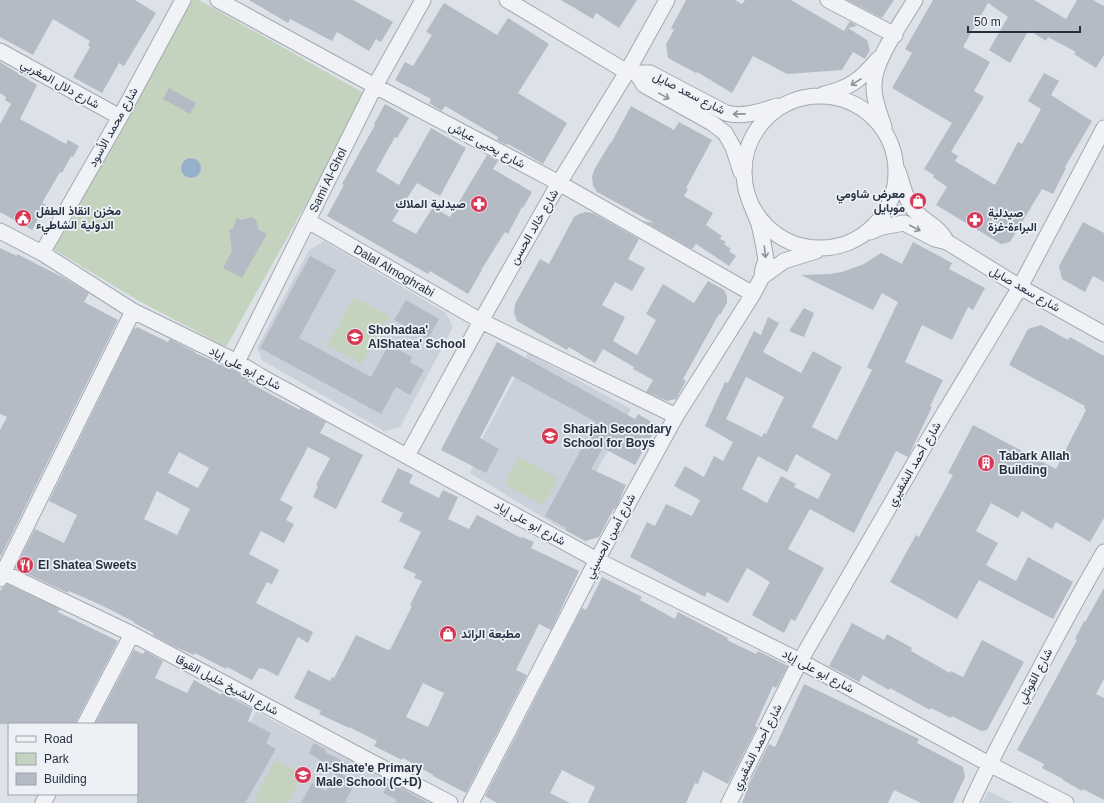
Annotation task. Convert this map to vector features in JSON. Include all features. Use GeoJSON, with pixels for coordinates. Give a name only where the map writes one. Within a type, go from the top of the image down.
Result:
{"type":"FeatureCollection","features":[{"type":"Feature","properties":{"kind":"street","name":"شارع محمد الأسود"},"geometry":{"type":"LineString","coordinates":[[42,253],[120,117],[182,0]]}},
{"type":"Feature","properties":{"kind":"street","name":"شارع يحيى عياش"},"geometry":{"type":"LineString","coordinates":[[218,0],[375,86],[559,183],[753,294]]}},
{"type":"Feature","properties":{"kind":"street","name":"Sami Al-Ghol"},"geometry":{"type":"LineString","coordinates":[[237,362],[375,86],[422,0]]}},
{"type":"Feature","properties":{"kind":"street","name":"شارع سعد صايل"},"geometry":{"type":"LineString","coordinates":[[507,0],[631,71],[644,85],[712,123],[725,133],[733,147],[745,184]]}},
{"type":"Feature","properties":{"kind":"street","name":"شارع خالد الحسن"},"geometry":{"type":"LineString","coordinates":[[407,456],[559,183],[631,71],[667,0]]}},
{"type":"Feature","properties":{"kind":"street"},"geometry":{"type":"LineString","coordinates":[[828,0],[894,35]]}},
{"type":"Feature","properties":{"kind":"street"},"geometry":{"type":"LineString","coordinates":[[883,54],[859,80],[845,88],[819,96],[802,98],[778,108],[768,116],[753,135],[744,164],[745,184],[750,202],[754,211],[763,223],[785,242],[806,248],[819,249],[844,245],[865,234],[876,224],[889,205],[895,185],[896,165],[893,151],[875,97],[874,85],[877,69],[883,54],[915,0]]}},
{"type":"Feature","properties":{"kind":"street","name":"شارع دلال المغربي"},"geometry":{"type":"LineString","coordinates":[[0,51],[120,117]]}},
{"type":"Feature","properties":{"kind":"street","name":"شارع سعد صايل"},"geometry":{"type":"LineString","coordinates":[[631,71],[650,73],[730,114],[751,114],[790,102]]}},
{"type":"Feature","properties":{"kind":"street"},"geometry":{"type":"LineString","coordinates":[[819,96],[840,98],[861,108],[877,122],[888,138]]}},
{"type":"Feature","properties":{"kind":"street","name":"شارع أحمد الشقيري"},"geometry":{"type":"LineString","coordinates":[[729,803],[800,661],[928,440],[1020,287],[1104,128]]}},
{"type":"Feature","properties":{"kind":"street","name":"شارع سعد صايل"},"geometry":{"type":"LineString","coordinates":[[896,165],[908,201],[917,214],[942,232],[947,242]]}},
{"type":"Feature","properties":{"kind":"street","name":"شارع أمين الحسيني"},"geometry":{"type":"LineString","coordinates":[[471,803],[597,560],[676,416],[753,294],[762,277],[766,260],[765,251],[758,224],[750,202]]}},
{"type":"Feature","properties":{"kind":"street","name":"Dalal Almoghrabi"},"geometry":{"type":"LineString","coordinates":[[308,221],[481,321],[676,416]]}},
{"type":"Feature","properties":{"kind":"street","name":"شارع سعد صايل"},"geometry":{"type":"LineString","coordinates":[[865,234],[882,227],[904,223],[935,239],[947,242],[1020,287],[1104,334]]}},
{"type":"Feature","properties":{"kind":"street","name":"شارع ابو على إياد"},"geometry":{"type":"LineString","coordinates":[[0,231],[42,253],[133,311],[237,362],[597,560],[800,661],[989,764],[1066,803]]}},
{"type":"Feature","properties":{"kind":"street","name":"شارع أمين الحسيني"},"geometry":{"type":"LineString","coordinates":[[762,277],[784,261],[812,252],[832,248]]}},
{"type":"Feature","properties":{"kind":"street"},"geometry":{"type":"LineString","coordinates":[[1,575],[133,311]]}},
{"type":"Feature","properties":{"kind":"street","name":"شارع القوتلي"},"geometry":{"type":"LineString","coordinates":[[971,803],[989,764],[1078,597],[1104,552]]}},
{"type":"Feature","properties":{"kind":"street","name":"شارع الشيخ خليل القوقا"},"geometry":{"type":"LineString","coordinates":[[1,575],[132,634],[450,803]]}},
{"type":"Feature","properties":{"kind":"street"},"geometry":{"type":"LineString","coordinates":[[86,723],[132,634]]}},
{"type":"Feature","properties":{"kind":"shaded area","name":"Shohadaa' AlShatea' School"},"geometry":{"type":"Polygon","coordinates":[[[324,241],[446,313],[453,327],[400,427],[384,431],[262,360],[257,348],[309,250],[324,241]]]}},
{"type":"Feature","properties":{"kind":"shaded area","name":"Sharjah Secondary School for Boys"},"geometry":{"type":"Polygon","coordinates":[[[528,353],[631,409],[564,530],[470,473],[474,465],[469,463],[528,353]]]}},
{"type":"Feature","properties":{"kind":"shaded area","name":"Al-Shate'e Primary Male School (C+D)"},"geometry":{"type":"Polygon","coordinates":[[[256,711],[279,724],[437,803],[210,803],[256,711]]]}},
{"type":"Feature","properties":{"kind":"shaded area"},"geometry":{"type":"Polygon","coordinates":[[[988,791],[1013,803],[982,803],[988,791]]]}},
{"type":"Feature","properties":{"kind":"green space"},"geometry":{"type":"Polygon","coordinates":[[[192,0],[199,0],[367,95],[226,347],[139,301],[53,249],[192,0]]]}},
{"type":"Feature","properties":{"kind":"green space"},"geometry":{"type":"Polygon","coordinates":[[[354,297],[389,316],[362,364],[327,345],[354,297]]]}},
{"type":"Feature","properties":{"kind":"green space"},"geometry":{"type":"Polygon","coordinates":[[[519,457],[558,478],[543,505],[504,484],[519,457]]]}},
{"type":"Feature","properties":{"kind":"green space"},"geometry":{"type":"Polygon","coordinates":[[[275,760],[303,774],[288,803],[253,803],[275,760]]]}},
{"type":"Feature","properties":{"kind":"water"},"geometry":{"type":"Polygon","coordinates":[[[191,158],[198,161],[201,168],[198,175],[191,178],[184,175],[181,168],[184,161],[191,158]]]}},
{"type":"Feature","properties":{"kind":"building"},"geometry":{"type":"Polygon","coordinates":[[[0,0],[135,0],[156,13],[124,66],[119,63],[102,93],[73,77],[90,47],[88,45],[90,41],[53,19],[33,55],[0,37],[0,0]]]}},
{"type":"Feature","properties":{"kind":"building"},"geometry":{"type":"Polygon","coordinates":[[[249,0],[353,0],[393,22],[381,42],[376,39],[369,51],[337,32],[332,41],[290,19],[288,23],[249,0]]]}},
{"type":"Feature","properties":{"kind":"building"},"geometry":{"type":"Polygon","coordinates":[[[561,0],[637,0],[619,28],[596,13],[593,19],[561,0]]]}},
{"type":"Feature","properties":{"kind":"building"},"geometry":{"type":"Polygon","coordinates":[[[686,0],[735,0],[742,4],[745,0],[791,0],[844,31],[850,21],[857,26],[848,28],[867,40],[870,50],[865,59],[853,52],[842,70],[787,74],[753,56],[732,93],[697,72],[696,73],[668,58],[666,44],[674,30],[671,28],[686,0]]]}},
{"type":"Feature","properties":{"kind":"building"},"geometry":{"type":"Polygon","coordinates":[[[847,0],[894,0],[882,18],[847,0]]]}},
{"type":"Feature","properties":{"kind":"building"},"geometry":{"type":"Polygon","coordinates":[[[933,0],[1034,0],[1066,19],[1077,0],[1093,0],[1104,6],[1104,55],[1096,68],[1074,54],[1076,52],[1048,37],[1046,41],[1029,30],[1010,63],[989,50],[1008,17],[988,3],[963,47],[990,62],[974,91],[984,97],[951,152],[958,156],[955,161],[995,185],[1018,142],[1022,144],[1041,109],[1028,101],[1044,73],[1059,81],[1051,95],[1092,121],[1065,167],[1066,168],[1053,194],[1042,189],[1010,242],[1001,244],[936,205],[947,187],[933,177],[934,175],[924,169],[952,123],[892,88],[912,53],[905,49],[933,0]]]}},
{"type":"Feature","properties":{"kind":"building"},"geometry":{"type":"Polygon","coordinates":[[[444,3],[497,35],[508,18],[549,44],[518,93],[567,123],[543,164],[508,144],[507,145],[497,140],[498,137],[445,106],[442,111],[429,103],[431,99],[395,80],[405,62],[413,66],[432,35],[426,32],[444,3]]]}},
{"type":"Feature","properties":{"kind":"building"},"geometry":{"type":"Polygon","coordinates":[[[0,62],[37,85],[20,119],[66,144],[68,140],[79,146],[73,157],[71,156],[62,173],[60,172],[42,203],[46,205],[32,230],[0,212],[0,124],[11,104],[5,100],[6,97],[0,93],[0,62]]]}},
{"type":"Feature","properties":{"kind":"building"},"geometry":{"type":"Polygon","coordinates":[[[169,88],[196,103],[190,114],[163,99],[169,88]]]}},
{"type":"Feature","properties":{"kind":"building"},"geometry":{"type":"Polygon","coordinates":[[[385,104],[409,118],[397,138],[395,137],[376,171],[399,185],[431,128],[466,148],[440,196],[417,183],[392,221],[416,234],[433,207],[450,217],[487,155],[498,161],[493,169],[532,192],[523,208],[522,207],[508,234],[505,232],[468,294],[430,271],[428,274],[327,216],[344,185],[342,184],[385,104]]]}},
{"type":"Feature","properties":{"kind":"building"},"geometry":{"type":"Polygon","coordinates":[[[631,106],[674,130],[679,122],[712,140],[686,188],[688,189],[684,196],[713,213],[706,225],[722,236],[720,239],[726,242],[724,244],[731,249],[729,251],[736,256],[729,266],[696,244],[692,249],[643,221],[654,223],[597,192],[593,186],[592,177],[594,170],[611,143],[631,106]]]}},
{"type":"Feature","properties":{"kind":"building"},"geometry":{"type":"Polygon","coordinates":[[[585,212],[593,213],[639,239],[628,259],[645,268],[632,291],[615,282],[602,305],[625,317],[613,341],[637,355],[656,320],[646,314],[663,284],[694,303],[708,281],[724,290],[727,296],[727,303],[720,315],[719,314],[683,379],[686,381],[676,399],[667,401],[646,392],[653,380],[603,349],[595,363],[569,347],[567,350],[517,321],[514,313],[515,304],[540,259],[549,264],[574,217],[585,212]]]}},
{"type":"Feature","properties":{"kind":"building"},"geometry":{"type":"Polygon","coordinates":[[[237,217],[241,220],[252,217],[256,220],[259,230],[267,234],[242,278],[223,268],[232,251],[229,230],[233,229],[237,217]]]}},
{"type":"Feature","properties":{"kind":"building"},"geometry":{"type":"Polygon","coordinates":[[[1083,222],[1104,233],[1104,282],[1093,276],[1085,292],[1062,279],[1059,266],[1083,222]]]}},
{"type":"Feature","properties":{"kind":"building"},"geometry":{"type":"Polygon","coordinates":[[[913,242],[952,263],[949,269],[985,288],[973,310],[968,307],[952,340],[922,325],[905,362],[943,380],[908,457],[896,451],[854,533],[810,509],[788,549],[824,568],[795,621],[791,619],[784,633],[752,615],[770,582],[747,568],[728,603],[707,592],[705,597],[630,557],[647,522],[655,526],[666,504],[692,516],[700,500],[674,486],[685,466],[704,477],[714,456],[723,461],[733,442],[705,426],[725,382],[728,383],[754,331],[761,335],[768,317],[779,323],[763,352],[801,373],[813,351],[842,367],[812,427],[837,440],[872,370],[867,367],[898,302],[882,293],[873,310],[801,275],[842,272],[864,264],[881,253],[902,264],[913,242]],[[746,377],[726,419],[762,437],[764,433],[766,434],[784,397],[746,377]],[[796,454],[787,472],[758,456],[742,489],[767,503],[781,476],[796,484],[794,487],[818,499],[831,474],[796,454]]]}},
{"type":"Feature","properties":{"kind":"building"},"geometry":{"type":"Polygon","coordinates":[[[0,248],[17,256],[17,254],[64,278],[89,293],[84,302],[118,320],[1,556],[0,430],[7,417],[0,414],[0,248]]]}},
{"type":"Feature","properties":{"kind":"building"},"geometry":{"type":"Polygon","coordinates":[[[310,256],[336,270],[299,338],[371,377],[389,344],[412,357],[410,362],[424,370],[410,395],[396,387],[381,414],[260,348],[310,256]]]}},
{"type":"Feature","properties":{"kind":"building"},"geometry":{"type":"Polygon","coordinates":[[[406,300],[439,319],[428,339],[394,320],[406,300]]]}},
{"type":"Feature","properties":{"kind":"building"},"geometry":{"type":"Polygon","coordinates":[[[804,308],[814,313],[804,337],[789,331],[804,308]]]}},
{"type":"Feature","properties":{"kind":"building"},"geometry":{"type":"Polygon","coordinates":[[[1041,325],[1068,340],[1070,337],[1104,356],[1104,518],[1090,542],[1056,522],[1052,529],[1022,511],[1018,518],[991,503],[976,531],[998,543],[986,565],[1016,581],[1028,557],[1073,582],[1053,619],[979,580],[957,619],[890,582],[916,535],[919,537],[953,475],[948,473],[973,425],[1056,469],[1086,410],[1084,408],[1085,406],[1009,365],[1028,329],[1041,325]]]}},
{"type":"Feature","properties":{"kind":"building"},"geometry":{"type":"Polygon","coordinates":[[[137,327],[168,342],[170,339],[195,353],[235,371],[249,380],[248,382],[326,422],[320,433],[363,455],[336,509],[313,497],[318,486],[316,485],[330,458],[308,447],[280,500],[293,507],[286,520],[294,524],[284,543],[261,531],[249,554],[279,570],[272,584],[267,582],[256,603],[313,632],[308,643],[298,637],[278,676],[259,668],[252,680],[195,653],[194,655],[171,645],[134,622],[103,606],[69,591],[68,593],[15,568],[35,529],[64,543],[77,515],[49,501],[134,328],[136,329],[137,327]],[[179,452],[168,473],[198,488],[209,468],[179,452]],[[157,491],[144,519],[177,535],[190,509],[157,491]]]}},
{"type":"Feature","properties":{"kind":"building"},"geometry":{"type":"Polygon","coordinates":[[[497,342],[635,419],[638,414],[657,425],[650,439],[652,440],[647,451],[644,449],[635,465],[603,448],[591,469],[626,485],[618,504],[615,509],[614,508],[599,537],[585,541],[565,530],[566,528],[545,516],[596,422],[512,376],[480,438],[499,449],[486,473],[441,450],[497,342]]]}},
{"type":"Feature","properties":{"kind":"building"},"geometry":{"type":"Polygon","coordinates":[[[398,468],[413,475],[409,483],[439,498],[443,490],[458,497],[448,519],[469,529],[477,515],[521,538],[522,537],[534,542],[531,548],[579,571],[551,630],[539,624],[516,670],[527,675],[466,793],[403,758],[402,760],[374,746],[377,741],[319,714],[321,711],[294,698],[308,670],[330,681],[332,677],[334,678],[356,635],[390,650],[412,606],[410,605],[422,581],[414,578],[416,574],[403,568],[421,532],[399,521],[403,513],[381,502],[398,468]],[[423,683],[406,717],[428,727],[444,693],[423,683]]]}},
{"type":"Feature","properties":{"kind":"building"},"geometry":{"type":"Polygon","coordinates":[[[602,577],[642,597],[640,600],[675,619],[678,612],[728,638],[727,640],[756,654],[758,651],[788,666],[776,688],[773,686],[755,726],[757,727],[728,784],[703,771],[698,784],[695,783],[686,803],[588,803],[595,787],[562,770],[550,793],[570,803],[497,803],[485,796],[582,608],[586,610],[602,577]]]}},
{"type":"Feature","properties":{"kind":"building"},"geometry":{"type":"Polygon","coordinates":[[[7,584],[60,609],[58,612],[118,641],[76,723],[0,724],[0,591],[7,584]]]}},
{"type":"Feature","properties":{"kind":"building"},"geometry":{"type":"Polygon","coordinates":[[[1104,588],[1104,679],[1096,694],[1104,698],[1104,800],[1083,789],[1082,791],[1042,768],[1044,764],[1017,750],[1077,640],[1075,639],[1084,621],[1085,622],[1104,588]]]}},
{"type":"Feature","properties":{"kind":"building"},"geometry":{"type":"Polygon","coordinates":[[[852,623],[884,640],[887,634],[912,648],[911,651],[950,673],[951,671],[963,677],[982,640],[1024,662],[987,730],[981,731],[952,716],[951,718],[931,708],[930,710],[890,688],[889,690],[863,675],[859,682],[829,666],[852,623]]]}},
{"type":"Feature","properties":{"kind":"building"},"geometry":{"type":"Polygon","coordinates":[[[134,650],[143,654],[145,651],[163,661],[155,678],[187,693],[194,680],[221,695],[222,693],[253,709],[248,721],[271,733],[266,743],[276,749],[245,803],[137,803],[138,723],[96,723],[134,650]]]}},
{"type":"Feature","properties":{"kind":"building"},"geometry":{"type":"Polygon","coordinates":[[[804,684],[919,739],[917,743],[963,767],[965,777],[953,803],[921,803],[894,790],[888,803],[742,803],[746,793],[745,792],[769,744],[775,747],[804,684]]]}},
{"type":"Feature","properties":{"kind":"building"},"geometry":{"type":"Polygon","coordinates":[[[314,743],[326,750],[325,752],[347,763],[342,774],[309,753],[314,743]]]}},
{"type":"Feature","properties":{"kind":"building"},"geometry":{"type":"Polygon","coordinates":[[[336,771],[356,781],[345,802],[347,803],[301,803],[312,783],[326,791],[336,771]]]}},
{"type":"Feature","properties":{"kind":"building"},"geometry":{"type":"Polygon","coordinates":[[[389,781],[428,803],[395,803],[397,800],[383,793],[389,781]]]}},
{"type":"Feature","properties":{"kind":"place","name":"معرض شاومي موبايل"},"geometry":{"type":"Point","coordinates":[918,201]}},
{"type":"Feature","properties":{"kind":"place","name":"صيدلية الملاك"},"geometry":{"type":"Point","coordinates":[479,204]}},
{"type":"Feature","properties":{"kind":"place","name":"مخزن انقاذ الطفل الدولية الشاطيء"},"geometry":{"type":"Point","coordinates":[23,218]}},
{"type":"Feature","properties":{"kind":"place","name":"صيدلية البراءة-غزة"},"geometry":{"type":"Point","coordinates":[975,220]}},
{"type":"Feature","properties":{"kind":"place","name":"Shohadaa' AlShatea' School"},"geometry":{"type":"Point","coordinates":[355,337]}},
{"type":"Feature","properties":{"kind":"place","name":"Sharjah Secondary School for Boys"},"geometry":{"type":"Point","coordinates":[550,436]}},
{"type":"Feature","properties":{"kind":"place","name":"Tabark Allah Building"},"geometry":{"type":"Point","coordinates":[986,463]}},
{"type":"Feature","properties":{"kind":"place","name":"El Shatea Sweets"},"geometry":{"type":"Point","coordinates":[25,565]}},
{"type":"Feature","properties":{"kind":"place","name":"مطبعة الرائد"},"geometry":{"type":"Point","coordinates":[448,634]}},
{"type":"Feature","properties":{"kind":"place","name":"Al-Shate'e Primary Male School (C+D)"},"geometry":{"type":"Point","coordinates":[303,775]}}]}
